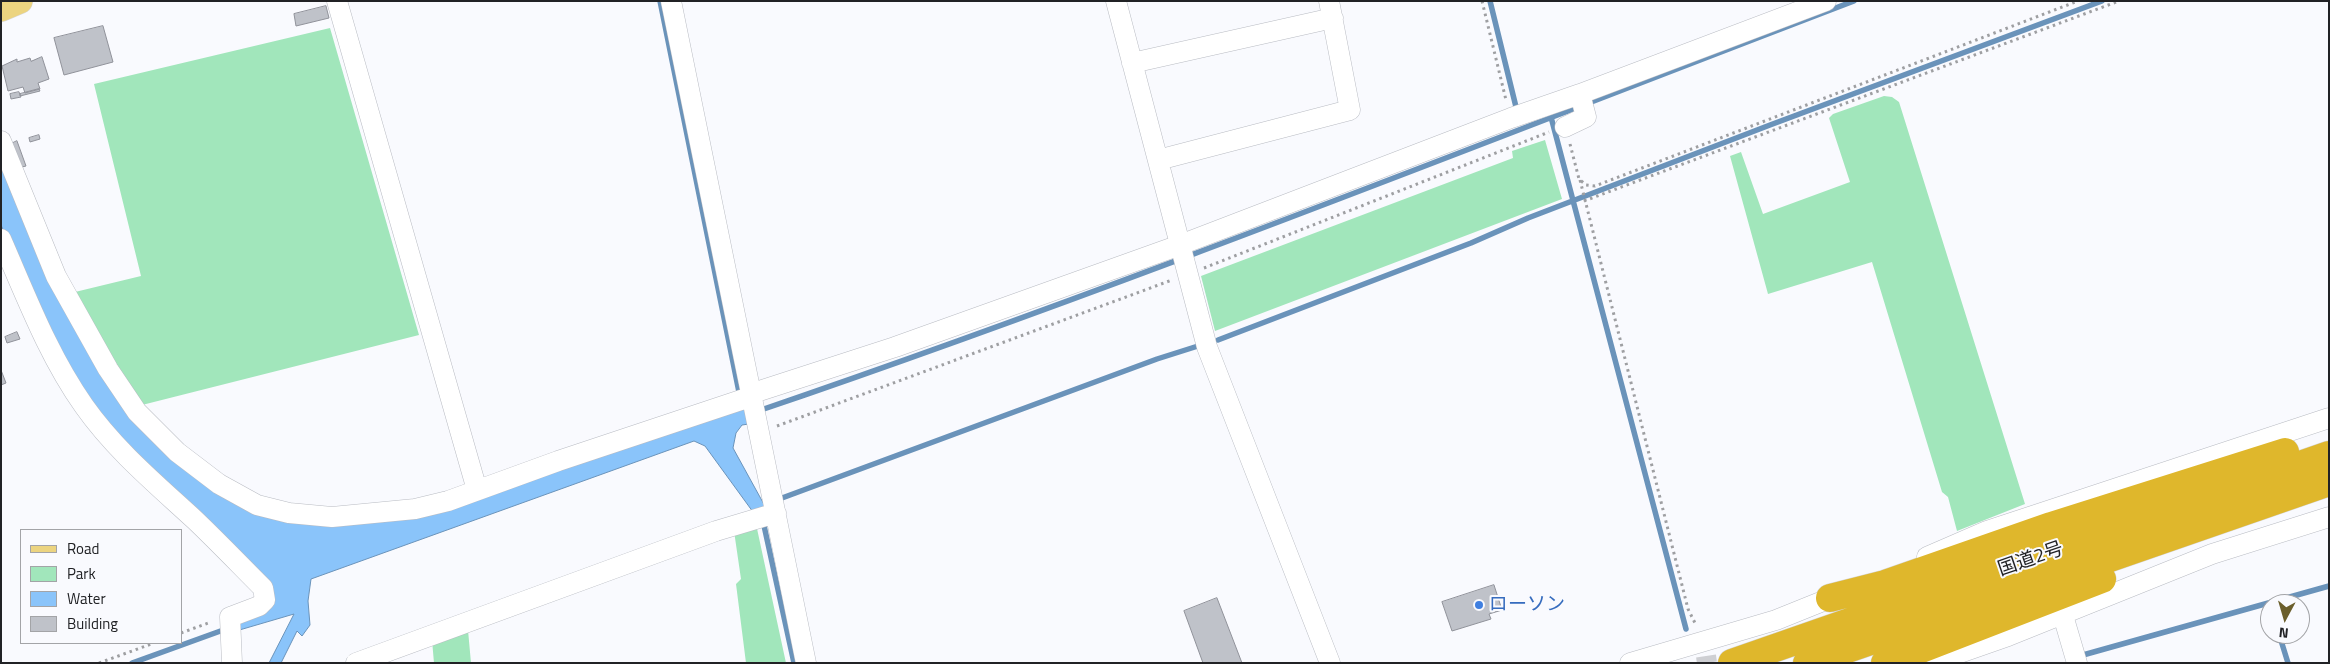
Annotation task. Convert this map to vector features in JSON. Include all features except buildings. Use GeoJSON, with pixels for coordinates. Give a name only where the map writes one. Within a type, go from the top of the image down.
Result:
{"type":"FeatureCollection","features":[{"type":"Feature","properties":{"kind":"highway"},"geometry":{"type":"LineString","coordinates":[[1830,598],[1885,584],[2051,526],[2329,438]]}},
{"type":"Feature","properties":{"kind":"highway","name":"国道2号"},"geometry":{"type":"LineString","coordinates":[[1732,663],[2329,456]]}},
{"type":"Feature","properties":{"kind":"highway"},"geometry":{"type":"LineString","coordinates":[[1885,663],[2143,562],[2320,485]]}},
{"type":"Feature","properties":{"kind":"highway","name":"国道2号"},"geometry":{"type":"LineString","coordinates":[[1807,663],[2320,485]]}},
{"type":"Feature","properties":{"kind":"main road"},"geometry":{"type":"LineString","coordinates":[[1,10],[20,1]]}},
{"type":"Feature","properties":{"kind":"street"},"geometry":{"type":"LineString","coordinates":[[337,1],[477,490]]}},
{"type":"Feature","properties":{"kind":"street"},"geometry":{"type":"LineString","coordinates":[[671,1],[749,407],[767,516],[806,663]]}},
{"type":"Feature","properties":{"kind":"street"},"geometry":{"type":"LineString","coordinates":[[1116,1],[1207,347],[1330,663]]}},
{"type":"Feature","properties":{"kind":"street"},"geometry":{"type":"LineString","coordinates":[[1,141],[56,276],[108,369],[144,421],[177,452],[219,484],[257,505],[289,513],[332,517],[415,509],[749,407],[895,347],[1180,247],[1515,117],[1583,102],[1826,1]]}},
{"type":"Feature","properties":{"kind":"street"},"geometry":{"type":"LineString","coordinates":[[1132,63],[1331,10],[1350,110],[1158,160]]}},
{"type":"Feature","properties":{"kind":"street"},"geometry":{"type":"LineString","coordinates":[[1558,130],[1586,117],[1583,102]]}},
{"type":"Feature","properties":{"kind":"street"},"geometry":{"type":"LineString","coordinates":[[1,239],[42,334],[60,368],[84,405],[125,456],[198,522],[263,588],[264,600],[259,606],[230,625],[232,663]]}},
{"type":"Feature","properties":{"kind":"street"},"geometry":{"type":"LineString","coordinates":[[1630,663],[1704,649],[1830,598],[1986,531],[2329,418]]}},
{"type":"Feature","properties":{"kind":"street"},"geometry":{"type":"LineString","coordinates":[[356,663],[716,531],[767,516]]}},
{"type":"Feature","properties":{"kind":"street"},"geometry":{"type":"LineString","coordinates":[[1930,663],[2008,636],[2062,612],[2220,551],[2329,517]]}},
{"type":"Feature","properties":{"kind":"street"},"geometry":{"type":"LineString","coordinates":[[2062,612],[2077,663]]}},
{"type":"Feature","properties":{"kind":"path"},"geometry":{"type":"LineString","coordinates":[[1482,1],[1515,117]]}},
{"type":"Feature","properties":{"kind":"path"},"geometry":{"type":"LineString","coordinates":[[1579,179],[1586,186],[1595,186],[2078,1]]}},
{"type":"Feature","properties":{"kind":"path"},"geometry":{"type":"LineString","coordinates":[[1584,198],[2119,1]]}},
{"type":"Feature","properties":{"kind":"path"},"geometry":{"type":"LineString","coordinates":[[749,407],[1187,272],[1519,141],[1558,130],[1579,179],[1688,609],[1697,627],[1704,649]]}},
{"type":"Feature","properties":{"kind":"path"},"geometry":{"type":"LineString","coordinates":[[182,633],[230,625]]}},
{"type":"Feature","properties":{"kind":"path"},"geometry":{"type":"LineString","coordinates":[[99,663],[151,644]]}},
{"type":"Feature","properties":{"kind":"green space"},"geometry":{"type":"Polygon","coordinates":[[[330,28],[419,335],[142,405],[120,378],[75,292],[141,276],[94,84],[330,28]]]}},
{"type":"Feature","properties":{"kind":"green space"},"geometry":{"type":"Polygon","coordinates":[[[1884,96],[1892,97],[1899,102],[2025,504],[1957,531],[1948,497],[1942,492],[1872,262],[1768,294],[1730,156],[1741,152],[1763,214],[1850,182],[1829,118],[1833,114],[1884,96]]]}},
{"type":"Feature","properties":{"kind":"green space"},"geometry":{"type":"Polygon","coordinates":[[[1545,140],[1562,199],[1215,331],[1201,276],[1513,158],[1512,151],[1545,140]]]}},
{"type":"Feature","properties":{"kind":"green space"},"geometry":{"type":"Polygon","coordinates":[[[756,524],[786,663],[746,663],[736,584],[741,579],[734,531],[756,524]]]}},
{"type":"Feature","properties":{"kind":"green space"},"geometry":{"type":"Polygon","coordinates":[[[468,630],[471,663],[434,663],[432,640],[468,630]]]}},
{"type":"Feature","properties":{"kind":"water"},"geometry":{"type":"Polygon","coordinates":[[[1,154],[104,377],[222,496],[382,518],[744,404],[749,424],[742,425],[736,433],[733,448],[766,508],[753,512],[705,446],[694,441],[311,579],[308,601],[310,625],[302,636],[297,631],[281,663],[269,663],[294,614],[236,631],[233,625],[269,608],[88,399],[36,304],[1,225],[1,154]]]}},
{"type":"Feature","properties":{"kind":"waterway"},"geometry":{"type":"LineString","coordinates":[[660,1],[740,397]]}},
{"type":"Feature","properties":{"kind":"waterway"},"geometry":{"type":"LineString","coordinates":[[1490,1],[1517,111]]}},
{"type":"Feature","properties":{"kind":"waterway"},"geometry":{"type":"LineString","coordinates":[[758,411],[1171,263],[1854,1]]}},
{"type":"Feature","properties":{"kind":"waterway"},"geometry":{"type":"LineString","coordinates":[[1218,340],[1770,125],[2102,1]]}},
{"type":"Feature","properties":{"kind":"waterway"},"geometry":{"type":"LineString","coordinates":[[1551,117],[1686,629]]}},
{"type":"Feature","properties":{"kind":"waterway"},"geometry":{"type":"LineString","coordinates":[[782,498],[1157,359],[1198,346]]}},
{"type":"Feature","properties":{"kind":"waterway"},"geometry":{"type":"LineString","coordinates":[[763,521],[794,663]]}},
{"type":"Feature","properties":{"kind":"waterway"},"geometry":{"type":"LineString","coordinates":[[2083,655],[2329,586]]}},
{"type":"Feature","properties":{"kind":"waterway"},"geometry":{"type":"LineString","coordinates":[[132,663],[226,629]]}},
{"type":"Feature","properties":{"kind":"waterway"},"geometry":{"type":"LineString","coordinates":[[2282,644],[2288,663]]}},
{"type":"Feature","properties":{"kind":"tunnel"},"geometry":{"type":"LineString","coordinates":[[1706,656],[1707,663]]}},
{"type":"Feature","properties":{"kind":"place","name":"ローソン"},"geometry":{"type":"Point","coordinates":[1479,605]}}]}
